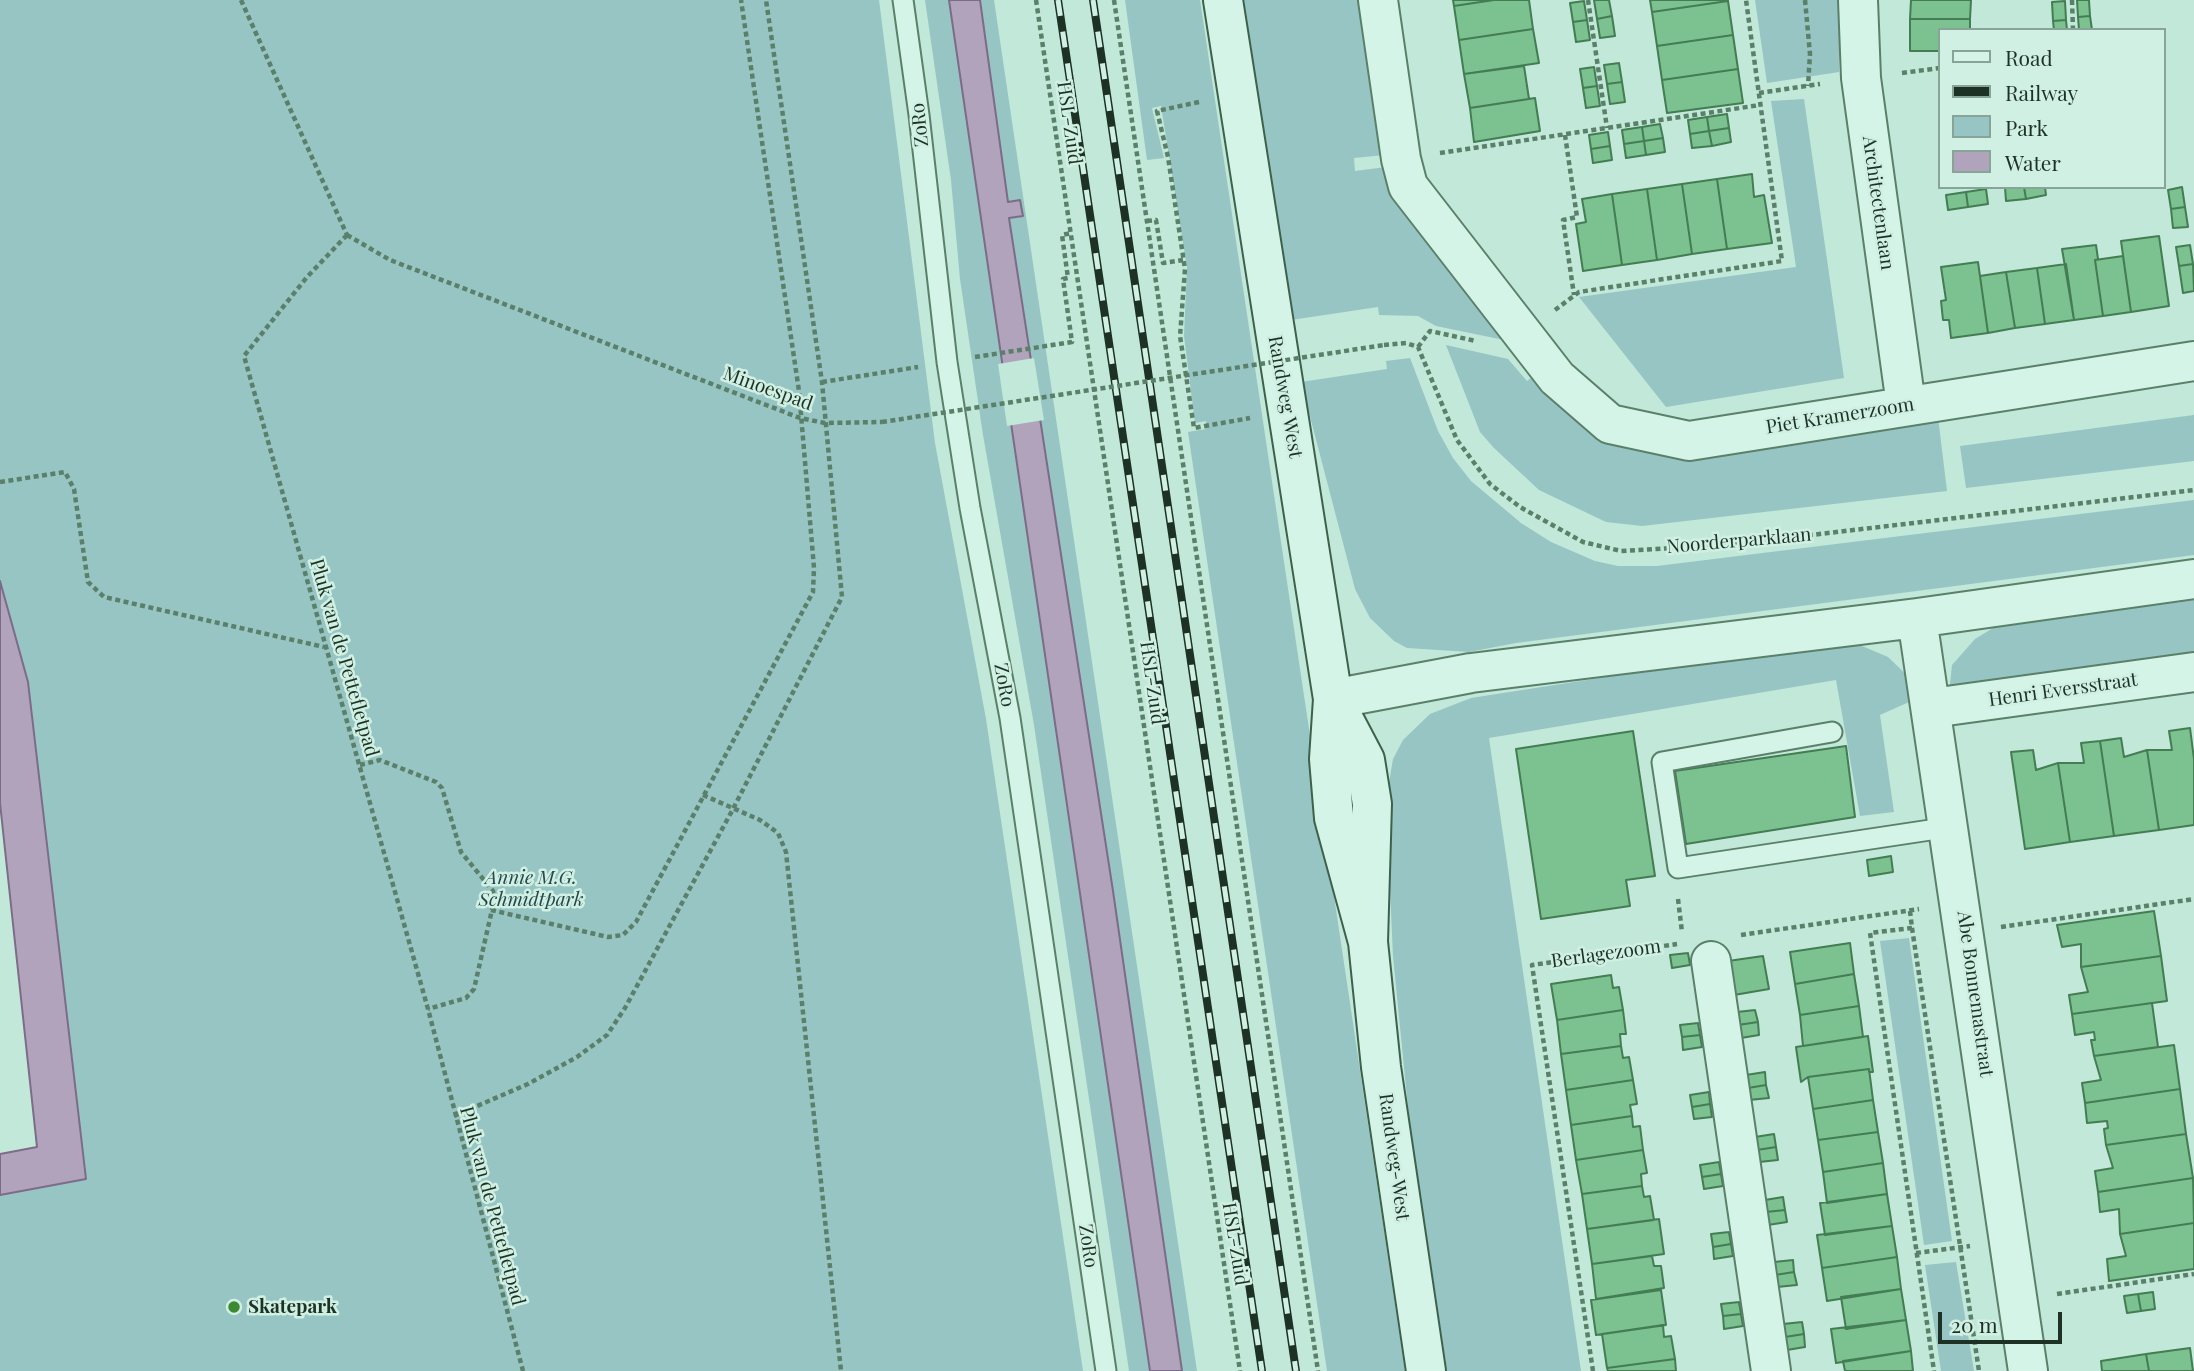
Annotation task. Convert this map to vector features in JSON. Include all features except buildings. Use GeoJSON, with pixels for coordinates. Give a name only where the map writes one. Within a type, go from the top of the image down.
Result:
{"type":"FeatureCollection","features":[{"type":"Feature","properties":{"kind":"street"},"geometry":{"type":"LineString","coordinates":[[1223,0],[1237,95]]}},
{"type":"Feature","properties":{"kind":"street","name":"Piet Kramerzoom"},"geometry":{"type":"LineString","coordinates":[[1378,0],[1401,159],[1408,186],[1506,339],[1610,424],[1689,441],[2194,360]]}},
{"type":"Feature","properties":{"kind":"street","name":"Architectenlaan"},"geometry":{"type":"LineString","coordinates":[[1858,0],[1861,78],[1906,405]]}},
{"type":"Feature","properties":{"kind":"street","name":"Randweg West"},"geometry":{"type":"LineString","coordinates":[[1237,95],[1285,411],[1304,506],[1333,699],[1329,759],[1334,818],[1368,942]]}},
{"type":"Feature","properties":{"kind":"street"},"geometry":{"type":"LineString","coordinates":[[1333,699],[1471,673],[1917,618],[2194,579]]}},
{"type":"Feature","properties":{"kind":"street","name":"Abe Bonnemastraat"},"geometry":{"type":"LineString","coordinates":[[1917,618],[1964,917],[2028,1371]]}},
{"type":"Feature","properties":{"kind":"street","name":"Henri Eversstraat"},"geometry":{"type":"LineString","coordinates":[[1932,708],[2194,672]]}},
{"type":"Feature","properties":{"kind":"street","name":"Randweg-West"},"geometry":{"type":"LineString","coordinates":[[1368,942],[1381,1067],[1426,1371]]}},
{"type":"Feature","properties":{"kind":"street"},"geometry":{"type":"LineString","coordinates":[[1710,947],[1771,1371]]}},
{"type":"Feature","properties":{"kind":"lane","name":"ZoRo"},"geometry":{"type":"LineString","coordinates":[[903,0],[919,114],[947,362],[970,508],[1010,718],[1106,1371]]}},
{"type":"Feature","properties":{"kind":"lane"},"geometry":{"type":"LineString","coordinates":[[1832,732],[1662,761],[1678,868],[1950,827]]}},
{"type":"Feature","properties":{"kind":"path"},"geometry":{"type":"LineString","coordinates":[[241,0],[347,235]]}},
{"type":"Feature","properties":{"kind":"path"},"geometry":{"type":"LineString","coordinates":[[491,909],[608,937],[623,935],[636,922],[813,592],[814,568],[799,391],[741,0]]}},
{"type":"Feature","properties":{"kind":"path","name":"Minoespad"},"geometry":{"type":"LineString","coordinates":[[347,235],[390,260],[800,418],[825,423],[822,383],[766,0]]}},
{"type":"Feature","properties":{"kind":"path","name":"HSL-Zuid"},"geometry":{"type":"LineString","coordinates":[[1036,0],[1240,1371]]}},
{"type":"Feature","properties":{"kind":"path"},"geometry":{"type":"LineString","coordinates":[[1115,0],[1318,1371]]}},
{"type":"Feature","properties":{"kind":"path"},"geometry":{"type":"LineString","coordinates":[[1588,0],[1607,128]]}},
{"type":"Feature","properties":{"kind":"path"},"geometry":{"type":"LineString","coordinates":[[454,1116],[528,1084],[577,1057],[607,1035],[625,1008],[733,808],[842,597],[825,423],[882,422],[1384,345],[1406,343],[1418,347],[1430,331],[1506,339],[1579,292],[1782,261],[1746,0]]}},
{"type":"Feature","properties":{"kind":"path"},"geometry":{"type":"LineString","coordinates":[[1759,93],[1806,86],[1810,54],[1805,0]]}},
{"type":"Feature","properties":{"kind":"path"},"geometry":{"type":"LineString","coordinates":[[2072,0],[2073,28]]}},
{"type":"Feature","properties":{"kind":"path"},"geometry":{"type":"LineString","coordinates":[[1237,95],[1157,111],[1168,157],[1184,260],[1180,336],[1194,428],[1285,411]]}},
{"type":"Feature","properties":{"kind":"path"},"geometry":{"type":"LineString","coordinates":[[1401,159],[1760,105]]}},
{"type":"Feature","properties":{"kind":"path"},"geometry":{"type":"LineString","coordinates":[[1565,135],[1577,217],[1563,220],[1574,295]]}},
{"type":"Feature","properties":{"kind":"path"},"geometry":{"type":"LineString","coordinates":[[1147,221],[1156,220],[1163,263],[1184,260]]}},
{"type":"Feature","properties":{"kind":"path"},"geometry":{"type":"LineString","coordinates":[[985,356],[1072,342],[1063,279],[1069,278],[1062,235],[1071,233]]}},
{"type":"Feature","properties":{"kind":"path","name":"Pluk van de Pettefletpad"},"geometry":{"type":"LineString","coordinates":[[347,235],[307,277],[244,356],[428,1009],[523,1371]]}},
{"type":"Feature","properties":{"kind":"path","name":"Noorderparklaan"},"geometry":{"type":"LineString","coordinates":[[1418,347],[1457,440],[1490,484],[1535,517],[1583,542],[1620,551],[1726,545],[2194,490]]}},
{"type":"Feature","properties":{"kind":"path"},"geometry":{"type":"LineString","coordinates":[[822,383],[913,368]]}},
{"type":"Feature","properties":{"kind":"path"},"geometry":{"type":"LineString","coordinates":[[0,482],[65,472],[74,489],[88,582],[104,597],[324,647]]}},
{"type":"Feature","properties":{"kind":"path"},"geometry":{"type":"LineString","coordinates":[[360,765],[380,760],[428,777],[442,788],[461,852],[493,891],[474,989],[466,998],[428,1009]]}},
{"type":"Feature","properties":{"kind":"path"},"geometry":{"type":"LineString","coordinates":[[703,795],[760,820],[778,834],[786,852],[841,1371]]}},
{"type":"Feature","properties":{"kind":"path"},"geometry":{"type":"LineString","coordinates":[[1678,868],[1676,882],[1710,947]]}},
{"type":"Feature","properties":{"kind":"path","name":"Berlagezoom"},"geometry":{"type":"LineString","coordinates":[[1594,1371],[1532,965],[1710,947],[1910,911],[1964,917],[2194,899]]}},
{"type":"Feature","properties":{"kind":"path"},"geometry":{"type":"LineString","coordinates":[[1910,911],[1979,1371]]}},
{"type":"Feature","properties":{"kind":"path"},"geometry":{"type":"LineString","coordinates":[[1912,928],[1870,933],[1934,1371]]}},
{"type":"Feature","properties":{"kind":"path"},"geometry":{"type":"LineString","coordinates":[[1916,1253],[1954,1248]]}},
{"type":"Feature","properties":{"kind":"path"},"geometry":{"type":"LineString","coordinates":[[2018,1300],[2194,1274]]}},
{"type":"Feature","properties":{"kind":"green space","name":"Annie M.G. Schmidtpark"},"geometry":{"type":"Polygon","coordinates":[[[0,0],[879,0],[935,443],[986,719],[1083,1371],[0,1371],[0,1195],[86,1179],[28,682],[0,581],[0,0]]]}},
{"type":"Feature","properties":{"kind":"green space"},"geometry":{"type":"Polygon","coordinates":[[[925,0],[994,0],[1197,1371],[1129,1371],[1034,725],[983,435],[960,279],[951,180],[925,0]]]}},
{"type":"Feature","properties":{"kind":"green space"},"geometry":{"type":"Polygon","coordinates":[[[1125,0],[1200,0],[1405,1371],[1327,1371],[1188,432],[1206,429],[1206,421],[1195,423],[1184,336],[1187,267],[1161,106],[1152,108],[1164,158],[1147,160],[1125,0]]]}},
{"type":"Feature","properties":{"kind":"green space"},"geometry":{"type":"Polygon","coordinates":[[[1243,0],[1362,0],[1385,155],[1354,158],[1355,171],[1386,167],[1509,341],[1436,326],[1418,316],[1379,315],[1378,307],[1291,320],[1243,0]]]}},
{"type":"Feature","properties":{"kind":"green space"},"geometry":{"type":"Polygon","coordinates":[[[1755,0],[1841,0],[1839,72],[1767,83],[1755,0]]]}},
{"type":"Feature","properties":{"kind":"green space"},"geometry":{"type":"Polygon","coordinates":[[[1804,99],[1844,378],[1666,407],[1579,297],[1796,267],[1771,101],[1804,99]]]}},
{"type":"Feature","properties":{"kind":"green space"},"geometry":{"type":"Polygon","coordinates":[[[1446,345],[1508,359],[1527,381],[1537,373],[1616,445],[1668,456],[1938,417],[1947,491],[1642,526],[1606,522],[1539,490],[1494,448],[1480,432],[1446,345]]]}},
{"type":"Feature","properties":{"kind":"green space"},"geometry":{"type":"Polygon","coordinates":[[[1410,358],[1438,431],[1453,458],[1471,481],[1521,523],[1551,542],[1595,561],[1618,566],[1657,566],[2194,500],[2194,555],[1516,643],[1469,652],[1407,648],[1394,641],[1370,618],[1355,589],[1301,382],[1387,369],[1386,361],[1410,358]]]}},
{"type":"Feature","properties":{"kind":"green space"},"geometry":{"type":"Polygon","coordinates":[[[2194,415],[2194,461],[1966,488],[1960,446],[2194,415]]]}},
{"type":"Feature","properties":{"kind":"green space"},"geometry":{"type":"Polygon","coordinates":[[[2194,599],[2194,658],[1949,693],[1952,665],[1975,639],[1993,628],[2194,599]]]}},
{"type":"Feature","properties":{"kind":"green space"},"geometry":{"type":"Polygon","coordinates":[[[1838,641],[1855,643],[1888,657],[1914,682],[1918,698],[1880,715],[1894,812],[1860,816],[1836,680],[1489,738],[1581,1371],[1447,1371],[1409,1118],[1393,956],[1386,801],[1393,759],[1403,740],[1430,714],[1471,698],[1838,641]]]}},
{"type":"Feature","properties":{"kind":"green space"},"geometry":{"type":"Polygon","coordinates":[[[1909,938],[1952,1241],[1924,1245],[1880,941],[1909,938]]]}},
{"type":"Feature","properties":{"kind":"green space"},"geometry":{"type":"Polygon","coordinates":[[[1956,1262],[1974,1371],[1941,1371],[1925,1265],[1956,1262]]]}},
{"type":"Feature","properties":{"kind":"water"},"geometry":{"type":"Polygon","coordinates":[[[949,0],[980,0],[1008,202],[1020,200],[1023,216],[1009,218],[1113,891],[1182,1371],[1150,1371],[949,0]]]}},
{"type":"Feature","properties":{"kind":"water"},"geometry":{"type":"Polygon","coordinates":[[[0,581],[28,682],[86,1179],[0,1195],[0,1154],[37,1147],[0,803],[0,581]]]}},
{"type":"Feature","properties":{"kind":"pier"},"geometry":{"type":"Polygon","coordinates":[[[1034,358],[1044,420],[1007,426],[998,364],[1034,358]]]}},
{"type":"Feature","properties":{"kind":"railway"},"geometry":{"type":"LineString","coordinates":[[1058,0],[1262,1371]]}},
{"type":"Feature","properties":{"kind":"railway"},"geometry":{"type":"LineString","coordinates":[[1093,0],[1296,1371]]}},
{"type":"Feature","properties":{"kind":"place","name":"Skatepark"},"geometry":{"type":"Point","coordinates":[234,1307]}}]}
